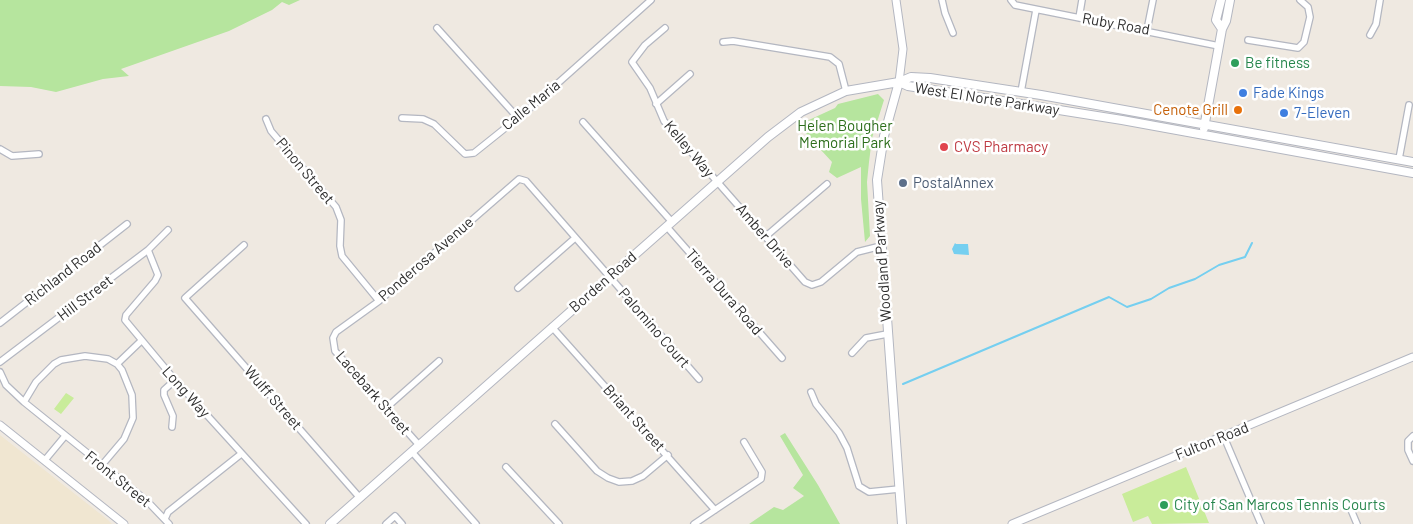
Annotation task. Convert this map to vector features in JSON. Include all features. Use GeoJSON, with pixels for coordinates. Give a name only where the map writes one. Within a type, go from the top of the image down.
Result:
{"type":"FeatureCollection","features":[{"type":"Feature","properties":{"kind":"main road"},"geometry":{"type":"LineString","coordinates":[[1221,0],[1216,20],[1222,29]]}},
{"type":"Feature","properties":{"kind":"main road"},"geometry":{"type":"LineString","coordinates":[[1203,135],[1222,29],[1226,21],[1230,0]]}},
{"type":"Feature","properties":{"kind":"main road","name":"West El Norte Parkway"},"geometry":{"type":"LineString","coordinates":[[899,82],[911,77],[930,78],[1021,92],[1413,162]]}},
{"type":"Feature","properties":{"kind":"main road","name":"Borden Road"},"geometry":{"type":"LineString","coordinates":[[330,524],[669,224],[790,120],[817,103],[846,91],[899,82]]}},
{"type":"Feature","properties":{"kind":"main road","name":"West El Norte Parkway"},"geometry":{"type":"LineString","coordinates":[[899,82],[908,86],[1203,135],[1413,173]]}},
{"type":"Feature","properties":{"kind":"main road","name":"Woodland Parkway"},"geometry":{"type":"LineString","coordinates":[[899,82],[877,166],[887,334],[902,524]]}},
{"type":"Feature","properties":{"kind":"street","name":"Calle Maria"},"geometry":{"type":"LineString","coordinates":[[402,118],[423,119],[434,124],[465,154],[474,153],[518,118],[651,0]]}},
{"type":"Feature","properties":{"kind":"street","name":"Woodland Parkway"},"geometry":{"type":"LineString","coordinates":[[896,0],[903,48],[899,82]]}},
{"type":"Feature","properties":{"kind":"street"},"geometry":{"type":"LineString","coordinates":[[942,0],[944,13],[953,33]]}},
{"type":"Feature","properties":{"kind":"street"},"geometry":{"type":"LineString","coordinates":[[1079,18],[1082,0]]}},
{"type":"Feature","properties":{"kind":"street"},"geometry":{"type":"LineString","coordinates":[[1147,30],[1152,0]]}},
{"type":"Feature","properties":{"kind":"street"},"geometry":{"type":"LineString","coordinates":[[1248,40],[1298,48],[1304,42],[1310,17],[1308,7],[1300,0]]}},
{"type":"Feature","properties":{"kind":"street"},"geometry":{"type":"LineString","coordinates":[[1370,35],[1376,24],[1380,0]]}},
{"type":"Feature","properties":{"kind":"street","name":"Ruby Road"},"geometry":{"type":"LineString","coordinates":[[1012,2],[1036,10],[1147,30],[1219,46]]}},
{"type":"Feature","properties":{"kind":"street"},"geometry":{"type":"LineString","coordinates":[[1021,92],[1036,10]]}},
{"type":"Feature","properties":{"kind":"street"},"geometry":{"type":"LineString","coordinates":[[436,28],[518,118]]}},
{"type":"Feature","properties":{"kind":"street","name":"Kelley Way"},"geometry":{"type":"LineString","coordinates":[[665,28],[645,44],[632,62],[650,88],[664,121],[718,183]]}},
{"type":"Feature","properties":{"kind":"street"},"geometry":{"type":"LineString","coordinates":[[723,42],[733,41],[830,57],[838,64],[846,91]]}},
{"type":"Feature","properties":{"kind":"street"},"geometry":{"type":"LineString","coordinates":[[656,104],[690,74]]}},
{"type":"Feature","properties":{"kind":"street"},"geometry":{"type":"LineString","coordinates":[[1399,159],[1409,105]]}},
{"type":"Feature","properties":{"kind":"street","name":"Pinon Street"},"geometry":{"type":"LineString","coordinates":[[266,119],[271,131],[336,207],[341,220],[340,246],[342,256],[379,301]]}},
{"type":"Feature","properties":{"kind":"street","name":"Tierra Dura Road"},"geometry":{"type":"LineString","coordinates":[[583,122],[782,358]]}},
{"type":"Feature","properties":{"kind":"street"},"geometry":{"type":"LineString","coordinates":[[0,149],[12,156],[39,154]]}},
{"type":"Feature","properties":{"kind":"street","name":"Ponderosa Avenue"},"geometry":{"type":"LineString","coordinates":[[333,338],[336,332],[379,301],[519,179]]}},
{"type":"Feature","properties":{"kind":"street","name":"Palomino Court"},"geometry":{"type":"LineString","coordinates":[[519,179],[526,181],[699,379]]}},
{"type":"Feature","properties":{"kind":"street","name":"Amber Drive"},"geometry":{"type":"LineString","coordinates":[[718,183],[805,282],[815,285],[856,252],[881,246]]}},
{"type":"Feature","properties":{"kind":"street"},"geometry":{"type":"LineString","coordinates":[[765,237],[827,184]]}},
{"type":"Feature","properties":{"kind":"street","name":"Richland Road"},"geometry":{"type":"LineString","coordinates":[[0,323],[127,224]]}},
{"type":"Feature","properties":{"kind":"street","name":"Hill Street"},"geometry":{"type":"LineString","coordinates":[[0,362],[148,250],[168,230]]}},
{"type":"Feature","properties":{"kind":"street"},"geometry":{"type":"LineString","coordinates":[[518,288],[575,238]]}},
{"type":"Feature","properties":{"kind":"street","name":"Wulff Street"},"geometry":{"type":"LineString","coordinates":[[244,245],[185,298],[360,498]]}},
{"type":"Feature","properties":{"kind":"street","name":"Long Way"},"geometry":{"type":"LineString","coordinates":[[148,250],[158,274],[155,281],[126,315],[125,320],[175,380],[306,524]]}},
{"type":"Feature","properties":{"kind":"street","name":"Briant Street"},"geometry":{"type":"LineString","coordinates":[[552,327],[715,510]]}},
{"type":"Feature","properties":{"kind":"street"},"geometry":{"type":"LineString","coordinates":[[852,353],[866,338],[887,334]]}},
{"type":"Feature","properties":{"kind":"street","name":"Lacebark Street"},"geometry":{"type":"LineString","coordinates":[[333,338],[336,351],[419,445]]}},
{"type":"Feature","properties":{"kind":"street"},"geometry":{"type":"LineString","coordinates":[[117,364],[141,341]]}},
{"type":"Feature","properties":{"kind":"street"},"geometry":{"type":"LineString","coordinates":[[24,402],[36,382],[54,364],[61,360],[85,356],[108,360],[117,364],[132,396],[133,418],[124,438],[102,465]]}},
{"type":"Feature","properties":{"kind":"street","name":"Fulton Road"},"geometry":{"type":"LineString","coordinates":[[1012,524],[1413,357]]}},
{"type":"Feature","properties":{"kind":"street"},"geometry":{"type":"LineString","coordinates":[[386,408],[438,361]]}},
{"type":"Feature","properties":{"kind":"street","name":"Front Street"},"geometry":{"type":"LineString","coordinates":[[0,372],[6,385],[24,402],[147,501],[167,522]]}},
{"type":"Feature","properties":{"kind":"street"},"geometry":{"type":"LineString","coordinates":[[172,427],[173,416],[164,396],[164,390],[175,380]]}},
{"type":"Feature","properties":{"kind":"street"},"geometry":{"type":"LineString","coordinates":[[811,392],[816,404],[839,433],[847,448],[859,486],[869,492],[899,489]]}},
{"type":"Feature","properties":{"kind":"street"},"geometry":{"type":"LineString","coordinates":[[555,424],[598,471],[608,478],[619,482],[632,481],[643,476],[668,455]]}},
{"type":"Feature","properties":{"kind":"street"},"geometry":{"type":"LineString","coordinates":[[0,425],[124,524]]}},
{"type":"Feature","properties":{"kind":"street"},"geometry":{"type":"LineString","coordinates":[[45,460],[65,436]]}},
{"type":"Feature","properties":{"kind":"street"},"geometry":{"type":"LineString","coordinates":[[1224,436],[1261,524]]}},
{"type":"Feature","properties":{"kind":"street"},"geometry":{"type":"LineString","coordinates":[[1413,436],[1408,442],[1408,450],[1413,461]]}},
{"type":"Feature","properties":{"kind":"street"},"geometry":{"type":"LineString","coordinates":[[694,524],[761,479],[762,472],[744,442]]}},
{"type":"Feature","properties":{"kind":"street","name":"Lacebark Street"},"geometry":{"type":"LineString","coordinates":[[412,452],[476,524]]}},
{"type":"Feature","properties":{"kind":"street"},"geometry":{"type":"LineString","coordinates":[[167,522],[168,512],[241,454]]}},
{"type":"Feature","properties":{"kind":"street"},"geometry":{"type":"LineString","coordinates":[[506,467],[558,524]]}},
{"type":"Feature","properties":{"kind":"street"},"geometry":{"type":"LineString","coordinates":[[1349,505],[1356,524]]}},
{"type":"Feature","properties":{"kind":"street"},"geometry":{"type":"LineString","coordinates":[[386,524],[395,516],[402,524]]}},
{"type":"Feature","properties":{"kind":"shaded area"},"geometry":{"type":"Polygon","coordinates":[[[0,435],[108,520],[112,524],[0,524],[0,435]]]}},
{"type":"Feature","properties":{"kind":"green space"},"geometry":{"type":"Polygon","coordinates":[[[0,0],[300,0],[289,5],[282,2],[272,10],[229,31],[121,69],[129,76],[103,79],[56,92],[31,87],[0,86],[0,0]]]}},
{"type":"Feature","properties":{"kind":"green space","name":"Helen Bougher Memorial Park"},"geometry":{"type":"Polygon","coordinates":[[[878,94],[884,100],[872,138],[867,182],[870,236],[865,242],[861,199],[861,167],[837,178],[829,172],[832,162],[798,125],[835,108],[838,104],[878,94]]]}},
{"type":"Feature","properties":{"kind":"green space"},"geometry":{"type":"Polygon","coordinates":[[[66,393],[74,398],[61,414],[54,409],[66,393]]]}},
{"type":"Feature","properties":{"kind":"green space"},"geometry":{"type":"Polygon","coordinates":[[[785,433],[840,524],[749,524],[774,507],[783,510],[804,496],[793,488],[803,475],[780,436],[785,433]]]}},
{"type":"Feature","properties":{"kind":"green space","name":"City of San Marcos Tennis Courts"},"geometry":{"type":"Polygon","coordinates":[[[1186,467],[1209,523],[1152,524],[1148,516],[1133,522],[1122,494],[1186,467]]]}},
{"type":"Feature","properties":{"kind":"water"},"geometry":{"type":"Polygon","coordinates":[[[955,243],[968,244],[969,255],[954,254],[952,249],[955,243]]]}},
{"type":"Feature","properties":{"kind":"waterway"},"geometry":{"type":"LineString","coordinates":[[903,384],[1109,297],[1127,307],[1151,299],[1169,288],[1195,279],[1219,265],[1245,257],[1252,243]]}},
{"type":"Feature","properties":{"kind":"place","name":"Be fitness"},"geometry":{"type":"Point","coordinates":[1235,63]}},
{"type":"Feature","properties":{"kind":"place","name":"Fade Kings"},"geometry":{"type":"Point","coordinates":[1243,93]}},
{"type":"Feature","properties":{"kind":"place","name":"Cenote Grill"},"geometry":{"type":"Point","coordinates":[1238,110]}},
{"type":"Feature","properties":{"kind":"place","name":"7-Eleven"},"geometry":{"type":"Point","coordinates":[1284,113]}},
{"type":"Feature","properties":{"kind":"place","name":"CVS Pharmacy"},"geometry":{"type":"Point","coordinates":[944,147]}},
{"type":"Feature","properties":{"kind":"place","name":"PostalAnnex"},"geometry":{"type":"Point","coordinates":[903,183]}},
{"type":"Feature","properties":{"kind":"place","name":"City of San Marcos Tennis Courts"},"geometry":{"type":"Point","coordinates":[1164,505]}}]}
